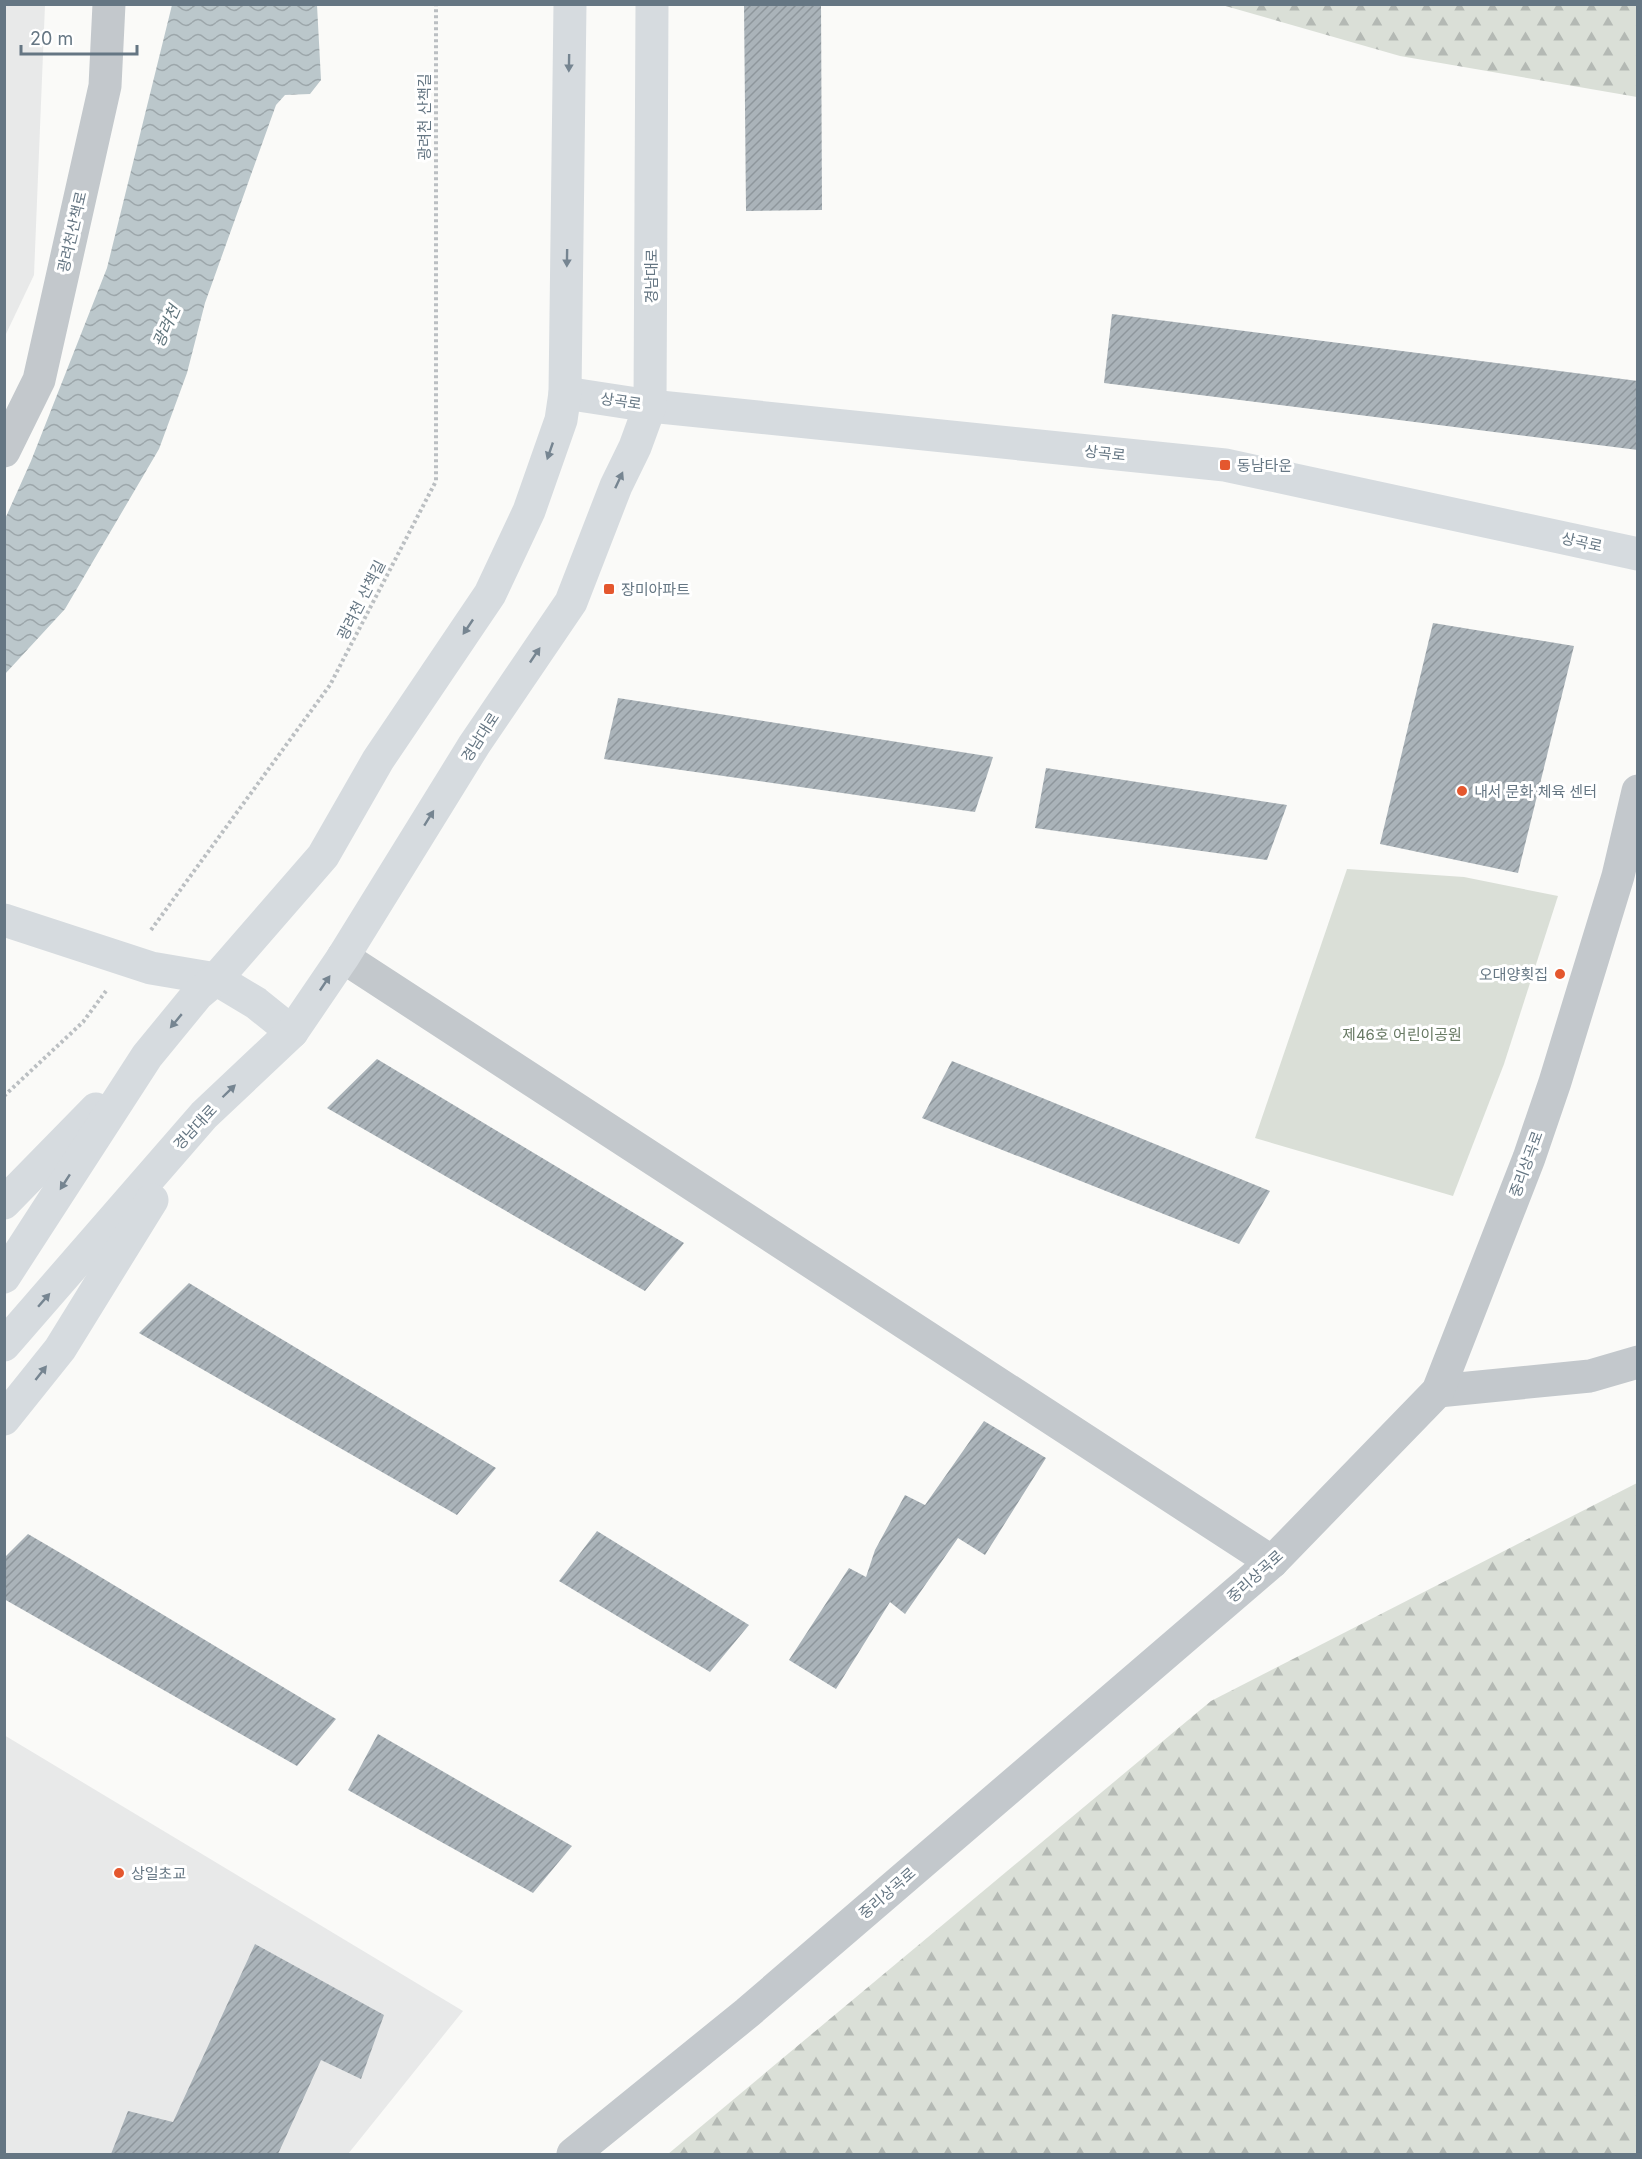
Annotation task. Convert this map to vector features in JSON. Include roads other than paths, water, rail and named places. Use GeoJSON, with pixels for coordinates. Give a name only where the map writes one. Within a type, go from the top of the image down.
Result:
{"type":"FeatureCollection","features":[{"type":"Feature","properties":{"kind":"main road"},"geometry":{"type":"LineString","coordinates":[[4,1203],[147,1056],[197,995],[216,979],[323,856],[378,760],[490,594],[529,512],[561,420],[565,393],[570,4]]}},
{"type":"Feature","properties":{"kind":"main road","name":"경남대로"},"geometry":{"type":"LineString","coordinates":[[5,1345],[204,1115],[292,1032],[343,957],[474,745],[571,602],[650,406],[652,4]]}},
{"type":"Feature","properties":{"kind":"main road","name":"상곡로"},"geometry":{"type":"LineString","coordinates":[[565,393],[650,406],[1224,465],[1638,554]]}},
{"type":"Feature","properties":{"kind":"main road"},"geometry":{"type":"LineString","coordinates":[[4,920],[151,968],[216,979],[256,1003],[292,1032]]}},
{"type":"Feature","properties":{"kind":"main road"},"geometry":{"type":"LineString","coordinates":[[4,1276],[147,1056]]}},
{"type":"Feature","properties":{"kind":"main road"},"geometry":{"type":"LineString","coordinates":[[4,1419],[60,1349],[204,1115]]}},
{"type":"Feature","properties":{"kind":"street","name":"광려천산책로"},"geometry":{"type":"LineString","coordinates":[[4,451],[39,380],[105,86],[109,4]]}},
{"type":"Feature","properties":{"kind":"street","name":"중리상곡로"},"geometry":{"type":"LineString","coordinates":[[573,2154],[747,2013],[1272,1562],[1438,1391],[1529,1158],[1555,1082],[1618,876],[1638,791]]}},
{"type":"Feature","properties":{"kind":"street"},"geometry":{"type":"LineString","coordinates":[[343,957],[1272,1562]]}},
{"type":"Feature","properties":{"kind":"street"},"geometry":{"type":"LineString","coordinates":[[1438,1391],[1590,1376],[1638,1362]]}},
{"type":"Feature","properties":{"kind":"water","name":"광려천"},"geometry":{"type":"Polygon","coordinates":[[[172,5],[317,5],[321,80],[310,94],[285,95],[276,105],[205,303],[187,373],[159,449],[65,609],[5,674],[5,519],[31,461],[107,268],[172,5]]]}},
{"type":"Feature","properties":{"kind":"place","name":"동남타운"},"geometry":{"type":"Point","coordinates":[1225,465]}},
{"type":"Feature","properties":{"kind":"place","name":"장미아파트"},"geometry":{"type":"Point","coordinates":[609,589]}},
{"type":"Feature","properties":{"kind":"place","name":"내서 문화 체육 센터"},"geometry":{"type":"Point","coordinates":[1462,791]}},
{"type":"Feature","properties":{"kind":"place","name":"오대양횟집"},"geometry":{"type":"Point","coordinates":[1560,974]}},
{"type":"Feature","properties":{"kind":"place","name":"상일초교"},"geometry":{"type":"Point","coordinates":[119,1873]}},
{"type":"Feature","properties":{"kind":"park label","name":"제46호 어린이공원"},"geometry":{"type":"Point","coordinates":[1402,1034]}}]}
